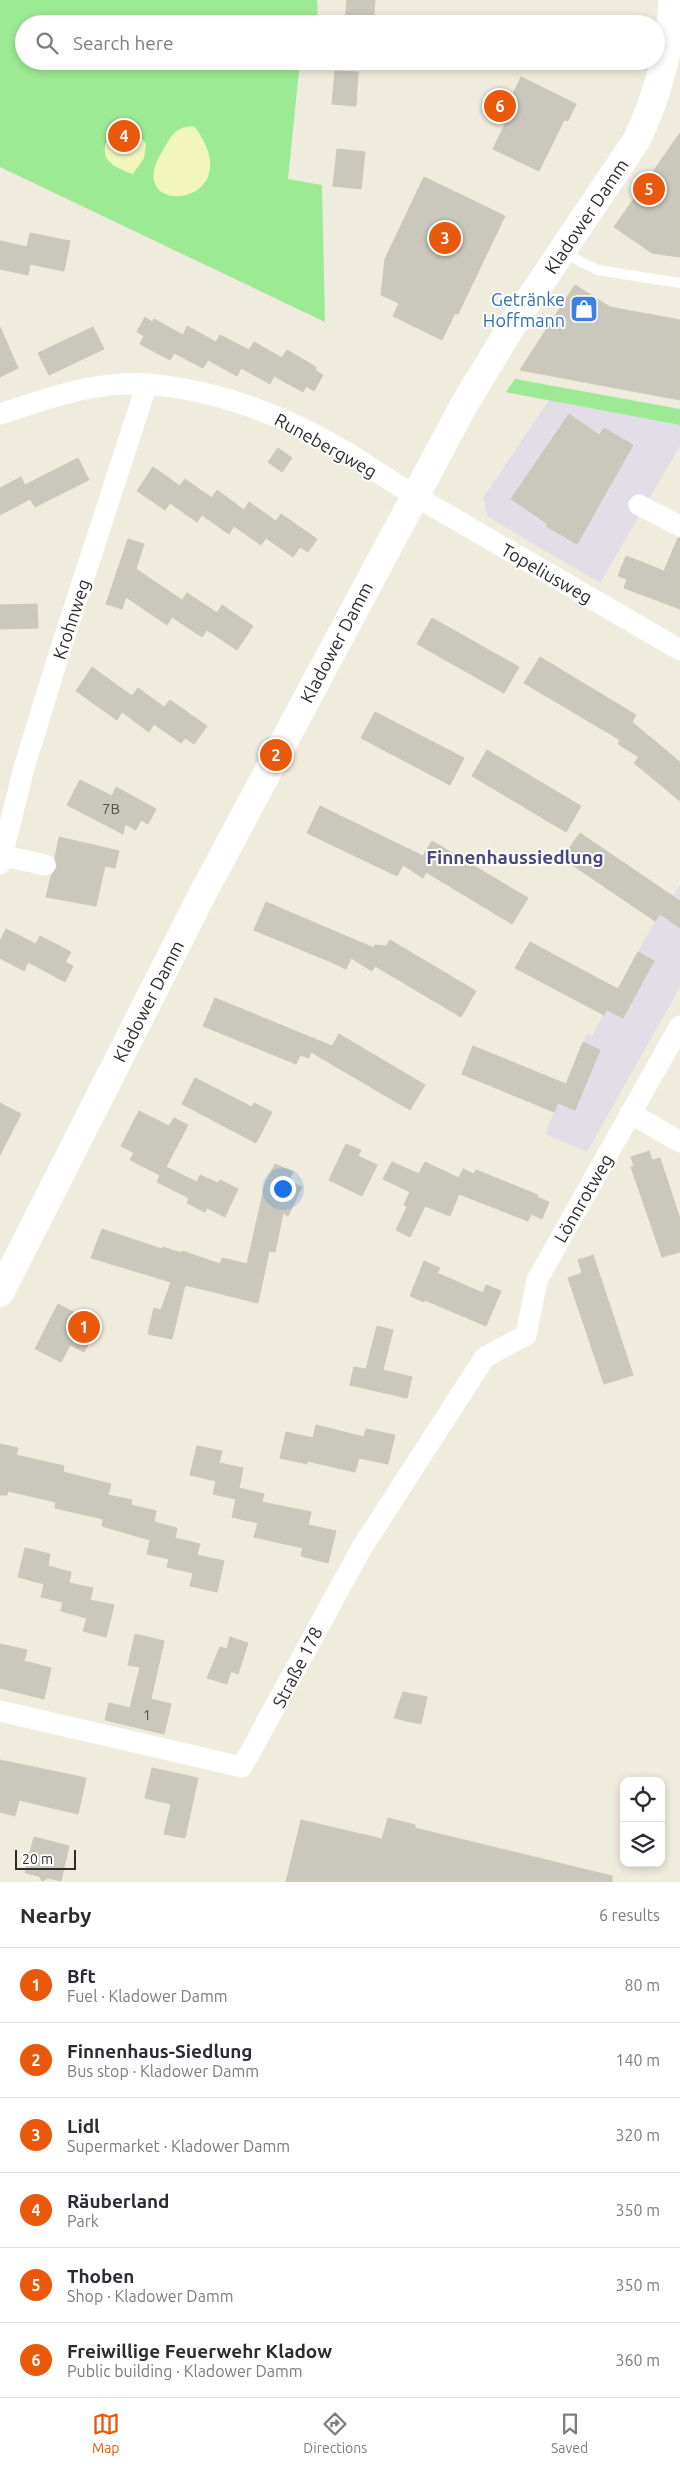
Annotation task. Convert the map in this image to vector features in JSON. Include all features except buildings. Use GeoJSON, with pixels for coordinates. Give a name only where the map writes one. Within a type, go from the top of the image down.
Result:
{"type":"FeatureCollection","features":[{"type":"Feature","properties":{"kind":"main road","name":"Kladower Damm"},"geometry":{"type":"LineString","coordinates":[[665,54],[672,0]]}},
{"type":"Feature","properties":{"kind":"main road","name":"Kladower Damm"},"geometry":{"type":"LineString","coordinates":[[0,1293],[203,893],[414,496],[475,386],[515,321],[636,141],[649,116],[661,70]]}},
{"type":"Feature","properties":{"kind":"street","name":"Runebergweg"},"geometry":{"type":"LineString","coordinates":[[0,414],[84,389],[120,384],[147,384],[230,400],[267,412],[346,452],[414,496]]}},
{"type":"Feature","properties":{"kind":"street","name":"Krohnweg"},"geometry":{"type":"LineString","coordinates":[[45,865],[2,860],[24,768],[147,384]]}},
{"type":"Feature","properties":{"kind":"street","name":"Topeliusweg"},"geometry":{"type":"LineString","coordinates":[[414,496],[680,650]]}},
{"type":"Feature","properties":{"kind":"street"},"geometry":{"type":"LineString","coordinates":[[639,505],[680,526]]}},
{"type":"Feature","properties":{"kind":"street","name":"Lönnrotweg"},"geometry":{"type":"LineString","coordinates":[[484,1357],[526,1335],[537,1280],[680,1026]]}},
{"type":"Feature","properties":{"kind":"street"},"geometry":{"type":"LineString","coordinates":[[630,1114],[680,1142]]}},
{"type":"Feature","properties":{"kind":"street","name":"Straße 178"},"geometry":{"type":"LineString","coordinates":[[0,1711],[242,1768],[361,1549],[484,1357]]}},
{"type":"Feature","properties":{"kind":"lane"},"geometry":{"type":"LineString","coordinates":[[562,250],[580,262],[598,270],[680,283]]}},
{"type":"Feature","properties":{"kind":"shaded area"},"geometry":{"type":"Polygon","coordinates":[[[549,400],[680,425],[680,446],[600,583],[488,517],[483,498],[549,400]]]}},
{"type":"Feature","properties":{"kind":"shaded area"},"geometry":{"type":"Polygon","coordinates":[[[680,885],[680,987],[587,1152],[545,1134],[587,1034],[592,1036],[651,928],[680,885]]]}},
{"type":"Feature","properties":{"kind":"green space"},"geometry":{"type":"Polygon","coordinates":[[[0,0],[317,0],[318,15],[15,15],[15,70],[299,70],[288,179],[322,185],[325,322],[0,167],[0,0]]]}},
{"type":"Feature","properties":{"kind":"green space"},"geometry":{"type":"Polygon","coordinates":[[[515,379],[680,409],[680,425],[506,392],[515,379]]]}},
{"type":"Feature","properties":{"kind":"sand"},"geometry":{"type":"Polygon","coordinates":[[[194,126],[209,153],[209,174],[199,188],[185,195],[169,195],[157,188],[154,173],[163,150],[172,136],[182,128],[194,126]]]}},
{"type":"Feature","properties":{"kind":"sand"},"geometry":{"type":"Polygon","coordinates":[[[129,127],[136,131],[146,144],[144,158],[133,174],[113,165],[106,156],[105,151],[109,135],[129,127]]]}},
{"type":"Feature","properties":{"kind":"place","name":"Freiwillige Feuerwehr Kladow"},"geometry":{"type":"Point","coordinates":[500,106]}},
{"type":"Feature","properties":{"kind":"place","name":"Räuberland"},"geometry":{"type":"Point","coordinates":[124,136]}},
{"type":"Feature","properties":{"kind":"place","name":"Thoben"},"geometry":{"type":"Point","coordinates":[649,189]}},
{"type":"Feature","properties":{"kind":"place","name":"Lidl"},"geometry":{"type":"Point","coordinates":[445,238]}},
{"type":"Feature","properties":{"kind":"place","name":"Getränke Hoffmann"},"geometry":{"type":"Point","coordinates":[584,309]}},
{"type":"Feature","properties":{"kind":"place","name":"Finnenhaus-Siedlung"},"geometry":{"type":"Point","coordinates":[276,755]}},
{"type":"Feature","properties":{"kind":"place","name":"Bft"},"geometry":{"type":"Point","coordinates":[84,1327]}},
{"type":"Feature","properties":{"kind":"district","name":"Finnenhaussiedlung"},"geometry":{"type":"Point","coordinates":[515,857]}}]}
